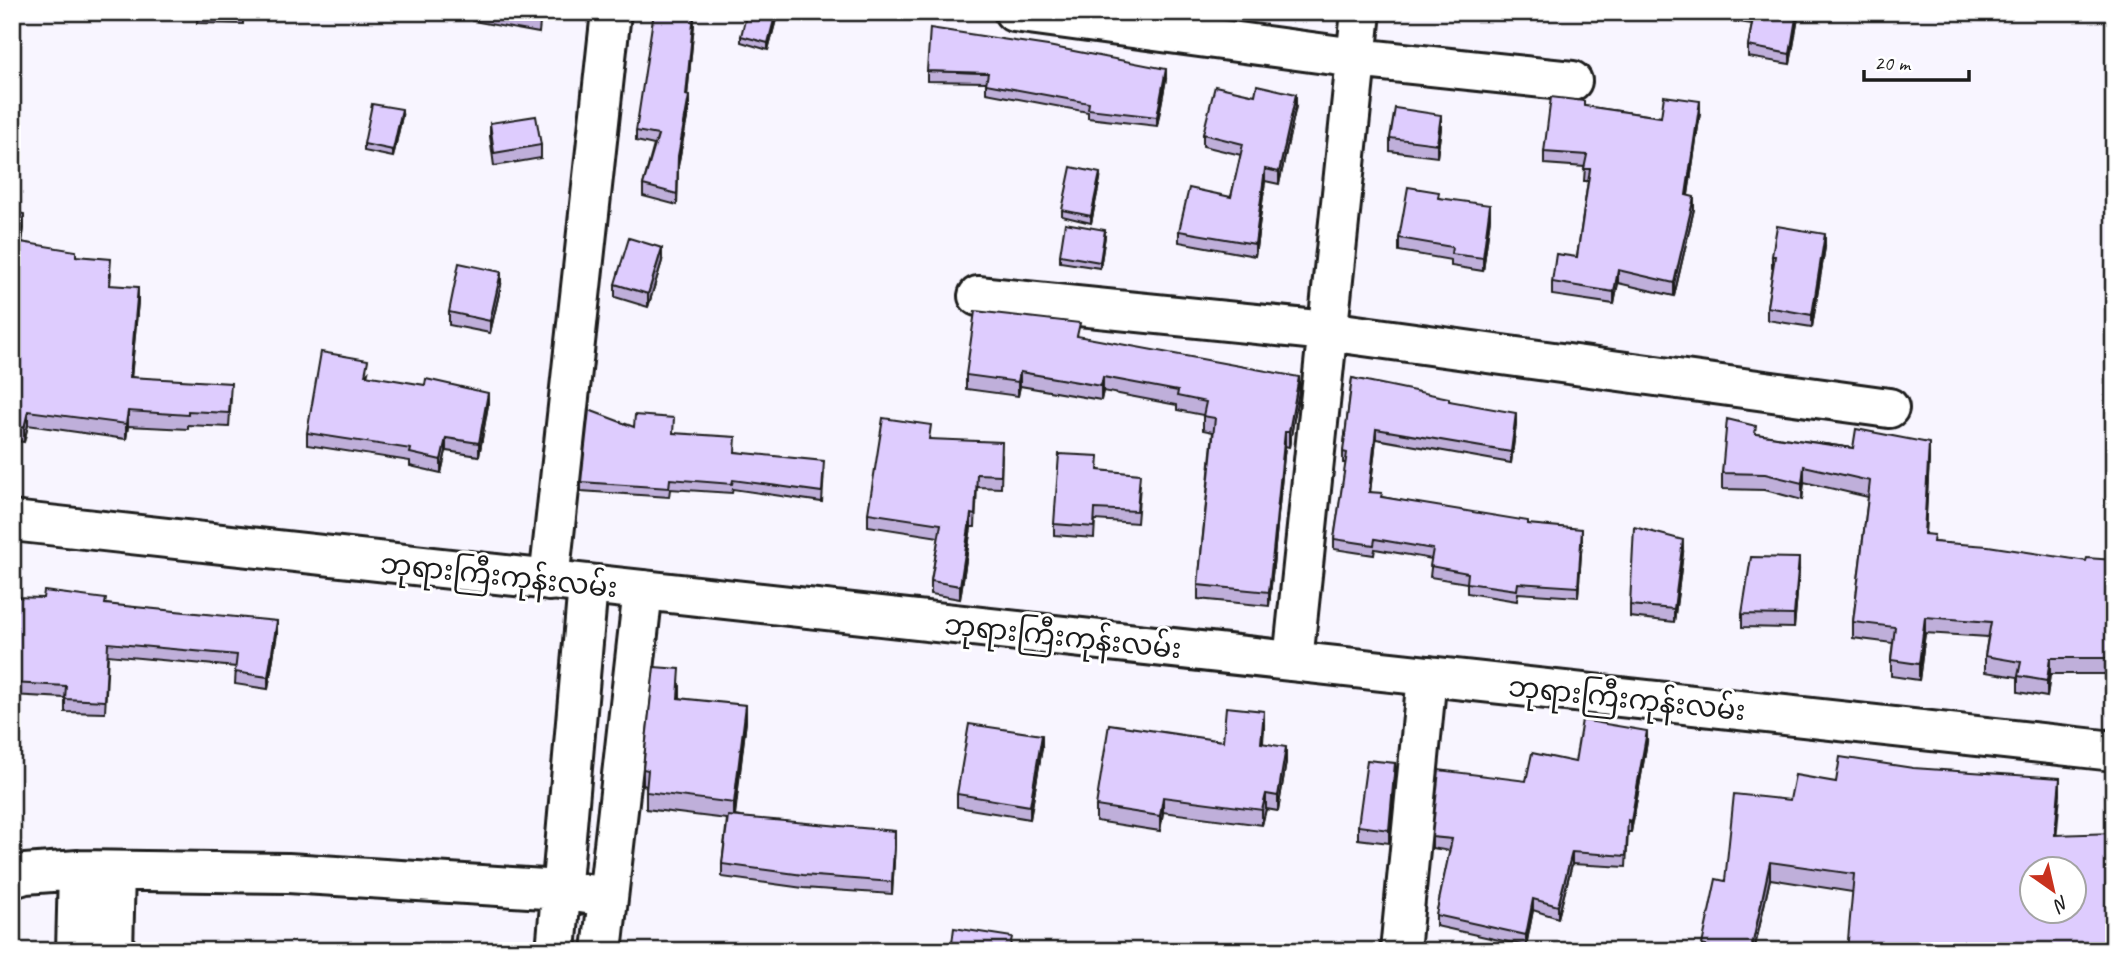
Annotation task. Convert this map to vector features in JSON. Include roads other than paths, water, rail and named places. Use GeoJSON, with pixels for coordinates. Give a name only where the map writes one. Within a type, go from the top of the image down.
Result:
{"type":"FeatureCollection","features":[{"type":"Feature","properties":{"kind":"street"},"geometry":{"type":"LineString","coordinates":[[549,581],[611,12]]}},
{"type":"Feature","properties":{"kind":"street"},"geometry":{"type":"LineString","coordinates":[[1014,12],[1356,58],[1572,81]]}},
{"type":"Feature","properties":{"kind":"street"},"geometry":{"type":"LineString","coordinates":[[1293,661],[1361,12]]}},
{"type":"Feature","properties":{"kind":"street"},"geometry":{"type":"LineString","coordinates":[[978,296],[1327,331],[1889,408]]}},
{"type":"Feature","properties":{"kind":"street","name":"ဘုရားကြီးကုန်းလမ်း"},"geometry":{"type":"LineString","coordinates":[[12,521],[1427,676],[2112,757]]}},
{"type":"Feature","properties":{"kind":"street"},"geometry":{"type":"LineString","coordinates":[[555,951],[588,585]]}},
{"type":"Feature","properties":{"kind":"street"},"geometry":{"type":"LineString","coordinates":[[603,951],[643,590]]}},
{"type":"Feature","properties":{"kind":"street"},"geometry":{"type":"LineString","coordinates":[[1399,951],[1427,676]]}},
{"type":"Feature","properties":{"kind":"street"},"geometry":{"type":"LineString","coordinates":[[12,878],[24,874],[78,870],[289,873],[561,890],[607,897]]}},
{"type":"Feature","properties":{"kind":"street"},"geometry":{"type":"LineString","coordinates":[[76,951],[78,870]]}},
{"type":"Feature","properties":{"kind":"street"},"geometry":{"type":"LineString","coordinates":[[113,951],[115,871]]}}]}
